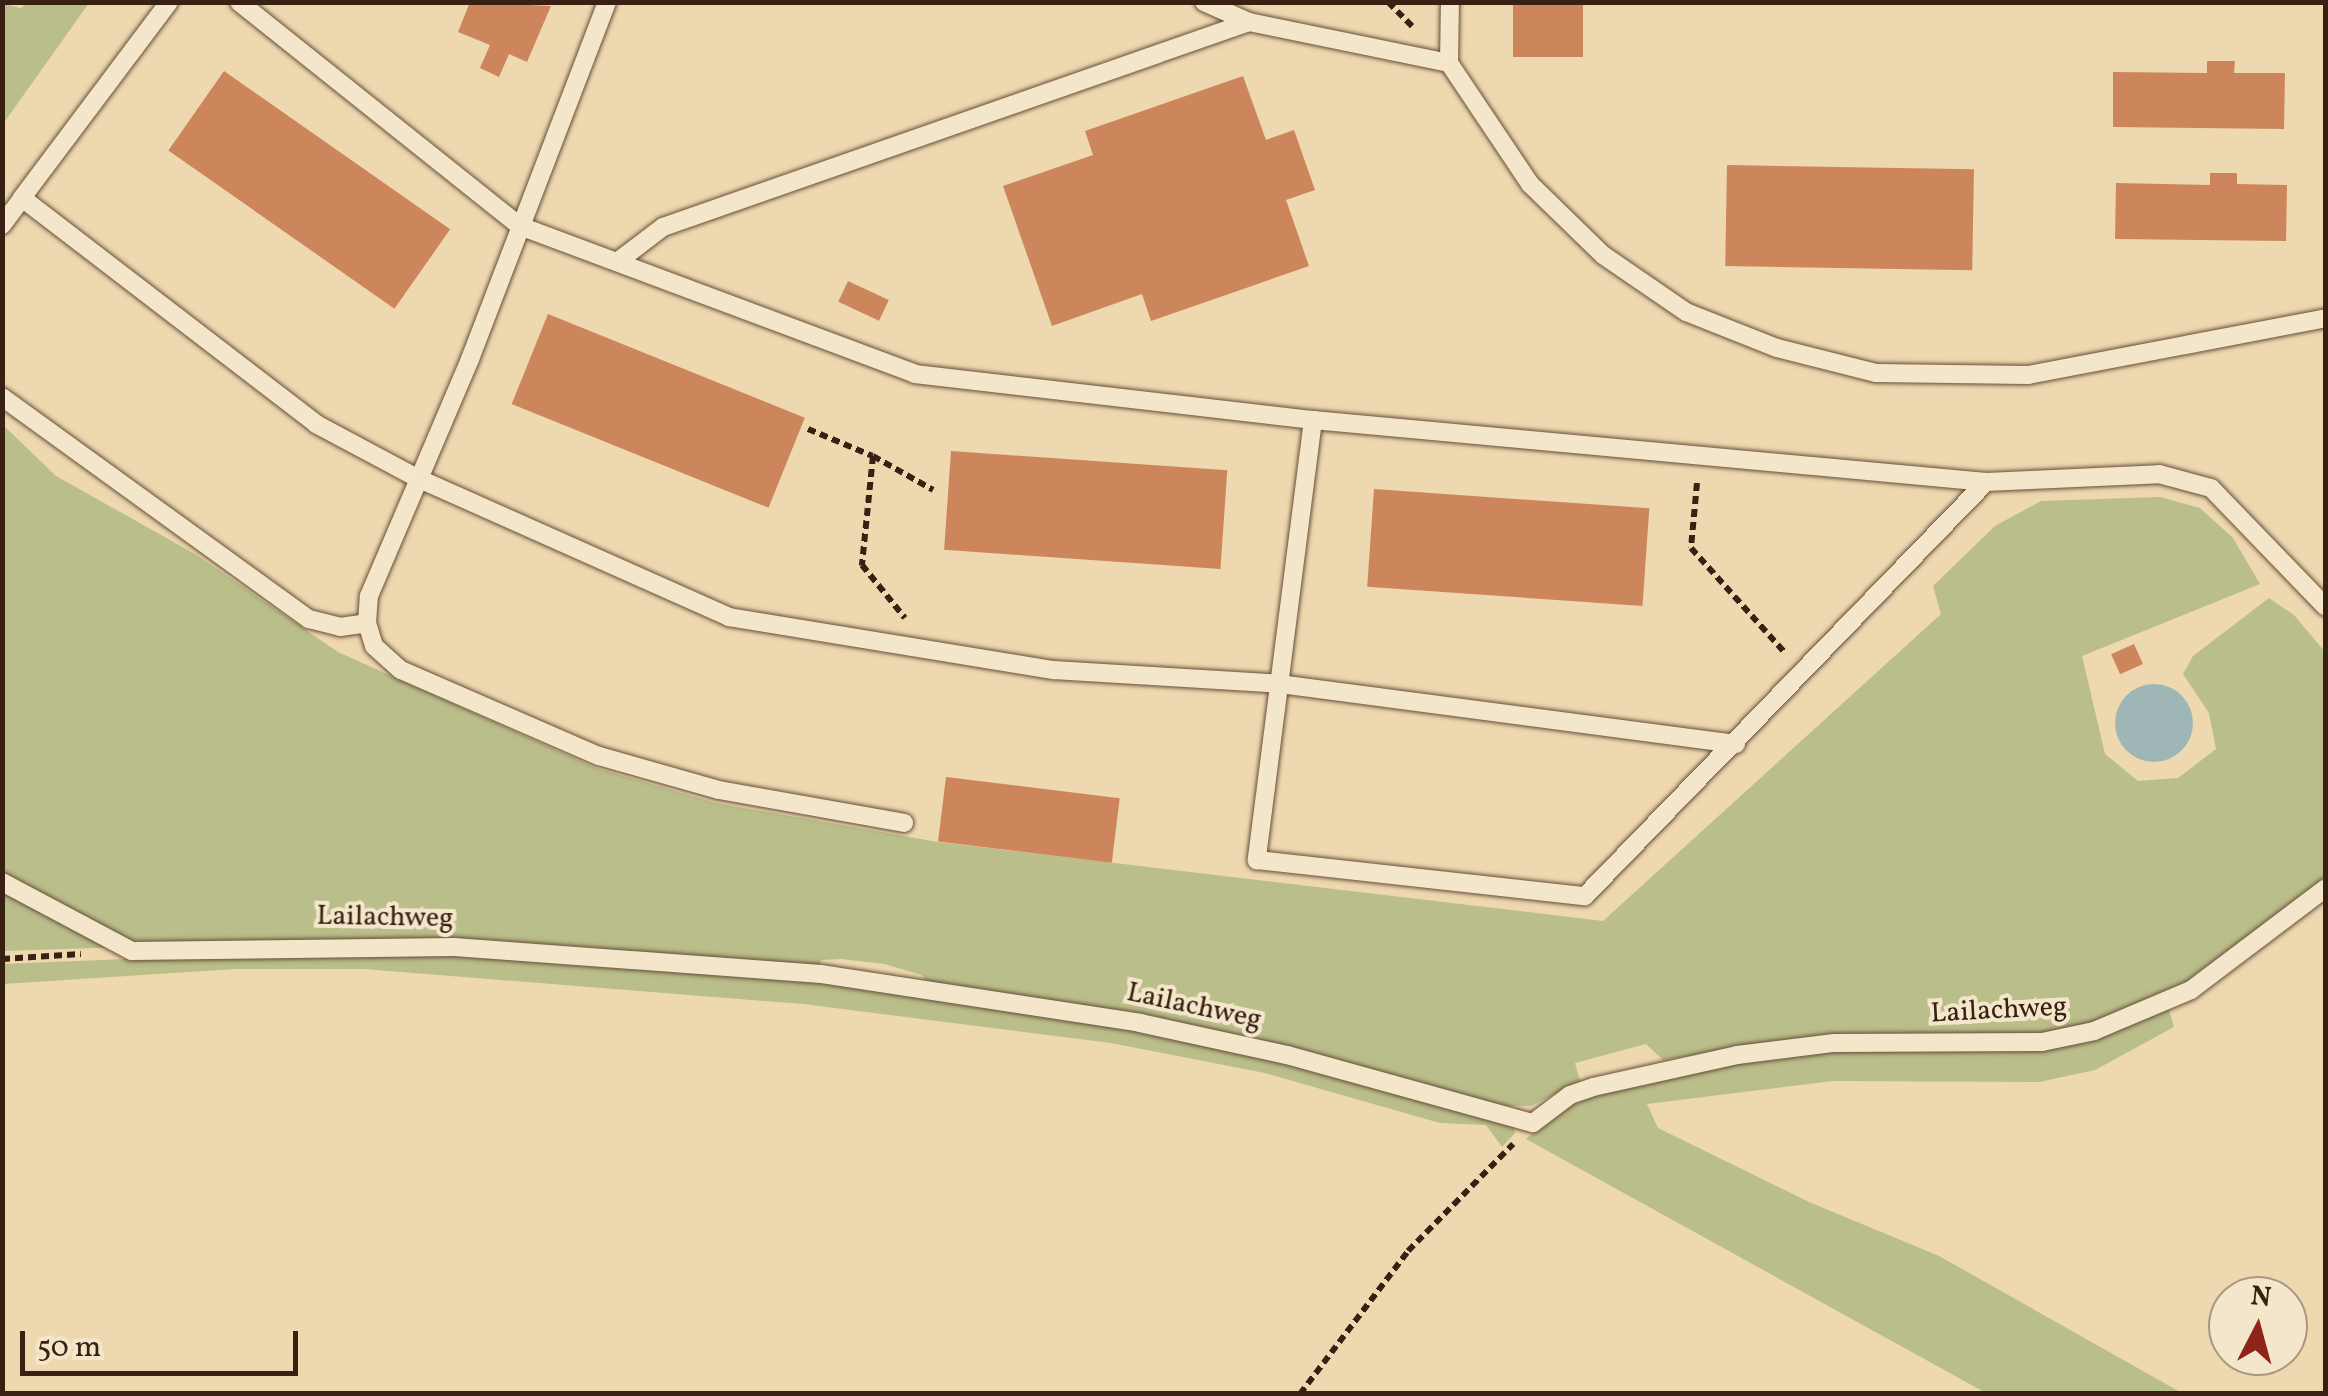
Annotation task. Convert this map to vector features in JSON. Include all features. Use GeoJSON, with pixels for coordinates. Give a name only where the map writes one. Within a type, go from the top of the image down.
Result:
{"type":"FeatureCollection","features":[{"type":"Feature","properties":{"kind":"lane"},"geometry":{"type":"LineString","coordinates":[[2,225],[168,2]]}},
{"type":"Feature","properties":{"kind":"lane"},"geometry":{"type":"LineString","coordinates":[[239,2],[520,226],[915,374],[1312,420],[1986,482],[2159,474],[2211,488],[2326,607]]}},
{"type":"Feature","properties":{"kind":"lane"},"geometry":{"type":"LineString","coordinates":[[607,2],[369,596],[368,624],[374,646],[401,670],[599,756],[720,790],[904,823]]}},
{"type":"Feature","properties":{"kind":"lane"},"geometry":{"type":"LineString","coordinates":[[1204,2],[1249,22],[1449,63]]}},
{"type":"Feature","properties":{"kind":"lane"},"geometry":{"type":"LineString","coordinates":[[1450,2],[1449,63],[1530,184],[1603,255],[1686,312],[1777,348],[1876,372],[2028,375],[2326,318]]}},
{"type":"Feature","properties":{"kind":"lane"},"geometry":{"type":"LineString","coordinates":[[617,262],[662,227],[1249,22]]}},
{"type":"Feature","properties":{"kind":"lane"},"geometry":{"type":"LineString","coordinates":[[22,198],[316,424],[417,478],[729,618],[1054,670],[1280,684],[1736,744]]}},
{"type":"Feature","properties":{"kind":"lane"},"geometry":{"type":"LineString","coordinates":[[2,397],[308,618],[340,628],[368,624]]}},
{"type":"Feature","properties":{"kind":"lane"},"geometry":{"type":"LineString","coordinates":[[1312,420],[1258,860],[1585,896],[1986,482]]}},
{"type":"Feature","properties":{"kind":"lane","name":"Lailachweg"},"geometry":{"type":"LineString","coordinates":[[2,882],[132,951],[454,947],[855,978],[1140,1023],[1304,1059],[1534,1123],[1593,1087],[1754,1052],[1886,1042],[2042,1042],[2094,1031],[2191,990],[2326,888]]}},
{"type":"Feature","properties":{"kind":"path"},"geometry":{"type":"LineString","coordinates":[[808,429],[873,456],[932,490]]}},
{"type":"Feature","properties":{"kind":"path"},"geometry":{"type":"LineString","coordinates":[[873,456],[862,565],[931,650]]}},
{"type":"Feature","properties":{"kind":"path"},"geometry":{"type":"LineString","coordinates":[[1700,456],[1691,548],[1804,673]]}},
{"type":"Feature","properties":{"kind":"path"},"geometry":{"type":"LineString","coordinates":[[2,960],[132,951]]}},
{"type":"Feature","properties":{"kind":"path"},"geometry":{"type":"LineString","coordinates":[[1300,1394],[1408,1251],[1534,1123]]}},
{"type":"Feature","properties":{"kind":"green space"},"geometry":{"type":"Polygon","coordinates":[[[26,3],[89,3],[3,124],[3,4],[21,8],[26,3]]]}},
{"type":"Feature","properties":{"kind":"green space"},"geometry":{"type":"Polygon","coordinates":[[[3,425],[56,476],[195,554],[338,652],[596,768],[716,803],[938,842],[1603,921],[1941,614],[1933,586],[1995,526],[2041,501],[2160,497],[2200,508],[2233,538],[2260,584],[2082,656],[2105,754],[2138,781],[2178,778],[2216,749],[2209,713],[2183,674],[2193,656],[2269,598],[2294,615],[2325,652],[2325,877],[2191,982],[2090,1025],[2037,1036],[1807,1037],[1663,1060],[1646,1044],[1575,1063],[1580,1081],[1531,1106],[1505,1106],[1286,1051],[928,984],[922,975],[884,964],[841,959],[821,960],[820,967],[373,939],[3,951],[3,425]]]}},
{"type":"Feature","properties":{"kind":"green space"},"geometry":{"type":"Polygon","coordinates":[[[373,949],[754,973],[1135,1029],[1286,1059],[1514,1123],[1515,1133],[1502,1147],[1486,1125],[1440,1123],[1265,1073],[1111,1043],[803,1004],[364,969],[235,969],[3,984],[3,964],[373,949]]]}},
{"type":"Feature","properties":{"kind":"green space"},"geometry":{"type":"Polygon","coordinates":[[[2168,1007],[2174,1027],[2095,1070],[2039,1082],[1832,1081],[1647,1104],[1658,1128],[1809,1202],[1939,1256],[2182,1393],[1986,1393],[1526,1139],[1575,1098],[1794,1051],[2007,1049],[2168,1007]]]}},
{"type":"Feature","properties":{"kind":"water"},"geometry":{"type":"Polygon","coordinates":[[[2146,684],[2162,684],[2187,701],[2193,723],[2187,745],[2176,756],[2162,762],[2146,762],[2121,745],[2115,731],[2115,715],[2132,690],[2146,684]]]}},
{"type":"Feature","properties":{"kind":"building"},"geometry":{"type":"Polygon","coordinates":[[[470,2],[551,6],[527,62],[509,54],[499,77],[480,68],[490,45],[458,32],[470,2]]]}},
{"type":"Feature","properties":{"kind":"building"},"geometry":{"type":"Polygon","coordinates":[[[1513,2],[1583,2],[1583,57],[1513,57],[1513,2]]]}},
{"type":"Feature","properties":{"kind":"building"},"geometry":{"type":"Polygon","coordinates":[[[2207,61],[2235,61],[2234,73],[2285,73],[2284,129],[2113,127],[2113,72],[2207,73],[2207,61]]]}},
{"type":"Feature","properties":{"kind":"building"},"geometry":{"type":"Polygon","coordinates":[[[224,71],[450,229],[394,309],[168,150],[224,71]]]}},
{"type":"Feature","properties":{"kind":"building"},"geometry":{"type":"Polygon","coordinates":[[[1243,76],[1266,140],[1294,130],[1315,190],[1286,200],[1309,266],[1151,321],[1142,294],[1052,326],[1003,186],[1093,155],[1085,131],[1243,76]]]}},
{"type":"Feature","properties":{"kind":"building"},"geometry":{"type":"Polygon","coordinates":[[[1727,165],[1974,169],[1972,270],[1725,266],[1727,165]]]}},
{"type":"Feature","properties":{"kind":"building"},"geometry":{"type":"Polygon","coordinates":[[[2210,173],[2237,173],[2237,184],[2287,185],[2286,241],[2115,239],[2116,183],[2210,185],[2210,173]]]}},
{"type":"Feature","properties":{"kind":"building"},"geometry":{"type":"Polygon","coordinates":[[[848,281],[889,300],[879,321],[838,302],[848,281]]]}},
{"type":"Feature","properties":{"kind":"building"},"geometry":{"type":"Polygon","coordinates":[[[548,314],[805,418],[768,508],[512,404],[548,314]]]}},
{"type":"Feature","properties":{"kind":"building"},"geometry":{"type":"Polygon","coordinates":[[[951,451],[1227,470],[1220,569],[944,550],[951,451]]]}},
{"type":"Feature","properties":{"kind":"building"},"geometry":{"type":"Polygon","coordinates":[[[1374,489],[1649,508],[1642,606],[1367,587],[1374,489]]]}},
{"type":"Feature","properties":{"kind":"building"},"geometry":{"type":"Polygon","coordinates":[[[2134,644],[2143,664],[2120,674],[2111,654],[2134,644]]]}},
{"type":"Feature","properties":{"kind":"building"},"geometry":{"type":"Polygon","coordinates":[[[946,777],[1120,798],[1112,863],[938,842],[946,777]]]}}]}
